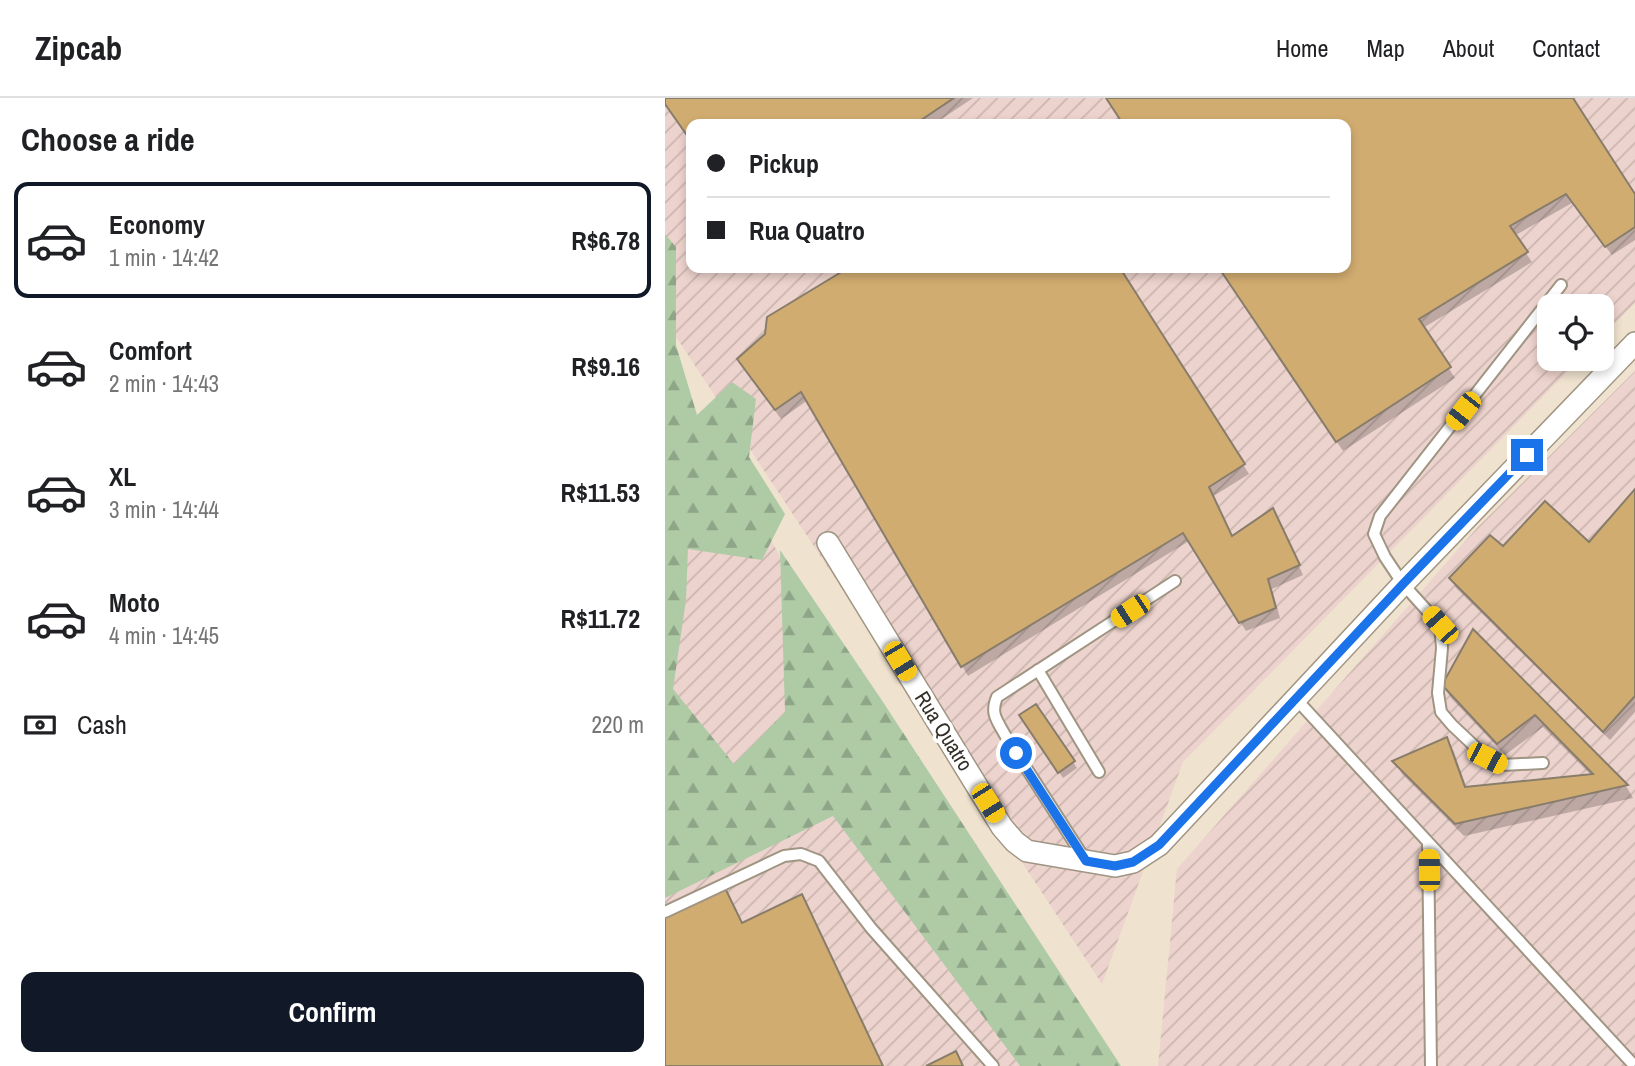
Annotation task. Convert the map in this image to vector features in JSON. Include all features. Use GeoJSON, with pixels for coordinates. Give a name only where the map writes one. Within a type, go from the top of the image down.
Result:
{"type":"FeatureCollection","features":[{"type":"Feature","properties":{"kind":"street","name":"Rua Quatro"},"geometry":{"type":"LineString","coordinates":[[828,543],[1002,827],[1015,842],[1027,851],[1115,866],[1133,862],[1159,845],[1403,584],[1635,342]]}},
{"type":"Feature","properties":{"kind":"lane"},"geometry":{"type":"LineString","coordinates":[[1543,763],[1502,765],[1487,758],[1441,712],[1438,693],[1442,648],[1440,625],[1403,584],[1385,558],[1374,534],[1381,516],[1561,285]]}},
{"type":"Feature","properties":{"kind":"lane"},"geometry":{"type":"LineString","coordinates":[[1086,861],[1005,735],[994,714],[993,706],[997,697],[1175,581]]}},
{"type":"Feature","properties":{"kind":"lane"},"geometry":{"type":"LineString","coordinates":[[1038,670],[1099,772]]}},
{"type":"Feature","properties":{"kind":"lane"},"geometry":{"type":"LineString","coordinates":[[1296,699],[1631,1062]]}},
{"type":"Feature","properties":{"kind":"lane"},"geometry":{"type":"LineString","coordinates":[[1428,843],[1431,1066]]}},
{"type":"Feature","properties":{"kind":"lane"},"geometry":{"type":"LineString","coordinates":[[665,912],[784,856],[801,854],[819,861],[871,928],[993,1066]]}},
{"type":"Feature","properties":{"kind":"shaded area"},"geometry":{"type":"Polygon","coordinates":[[[665,98],[1635,98],[1635,303],[1614,324],[1614,294],[1537,294],[1537,371],[1568,371],[1183,762],[1102,984],[665,320],[665,98]]]}},
{"type":"Feature","properties":{"kind":"shaded area"},"geometry":{"type":"Polygon","coordinates":[[[665,362],[919,790],[1103,1066],[665,1066],[665,362]]]}},
{"type":"Feature","properties":{"kind":"shaded area"},"geometry":{"type":"Polygon","coordinates":[[[1635,371],[1635,1066],[1158,1066],[1177,869],[1477,528],[1635,371]]]}},
{"type":"Feature","properties":{"kind":"green space"},"geometry":{"type":"Polygon","coordinates":[[[665,234],[676,247],[676,345],[697,415],[732,382],[756,399],[749,457],[785,514],[762,560],[688,549],[686,600],[673,689],[734,764],[785,712],[780,550],[881,699],[1121,1066],[1020,1066],[833,816],[665,898],[665,234]]]}},
{"type":"Feature","properties":{"kind":"building"},"geometry":{"type":"Polygon","coordinates":[[[665,98],[954,98],[922,119],[686,119],[686,134],[665,104],[665,98]]]}},
{"type":"Feature","properties":{"kind":"building"},"geometry":{"type":"Polygon","coordinates":[[[1106,98],[1573,98],[1635,194],[1635,227],[1605,247],[1566,194],[1510,226],[1528,252],[1419,319],[1451,367],[1336,442],[1222,273],[1351,273],[1351,119],[1120,119],[1106,98]]]}},
{"type":"Feature","properties":{"kind":"building"},"geometry":{"type":"Polygon","coordinates":[[[840,273],[1123,273],[1245,464],[1209,487],[1232,536],[1273,508],[1300,565],[1268,579],[1276,608],[1239,623],[1183,533],[961,667],[801,392],[775,410],[737,359],[765,334],[767,317],[840,273]]]}},
{"type":"Feature","properties":{"kind":"building"},"geometry":{"type":"Polygon","coordinates":[[[1635,489],[1635,696],[1603,732],[1449,578],[1490,535],[1503,546],[1545,501],[1589,542],[1635,489]]]}},
{"type":"Feature","properties":{"kind":"building"},"geometry":{"type":"Polygon","coordinates":[[[1473,629],[1628,785],[1455,824],[1392,761],[1447,737],[1465,787],[1593,774],[1535,715],[1497,744],[1442,685],[1473,629]]]}},
{"type":"Feature","properties":{"kind":"building"},"geometry":{"type":"Polygon","coordinates":[[[1036,704],[1075,761],[1058,773],[1019,715],[1036,704]]]}},
{"type":"Feature","properties":{"kind":"building"},"geometry":{"type":"Polygon","coordinates":[[[725,888],[742,923],[802,894],[883,1066],[665,1066],[665,916],[725,888]]]}},
{"type":"Feature","properties":{"kind":"building"},"geometry":{"type":"Polygon","coordinates":[[[956,1051],[963,1066],[926,1066],[956,1051]]]}},
{"type":"Feature","properties":{"kind":"route"},"geometry":{"type":"LineString","coordinates":[[1016,753],[1086,861],[1115,866],[1133,862],[1159,845],[1527,455]]}}]}
